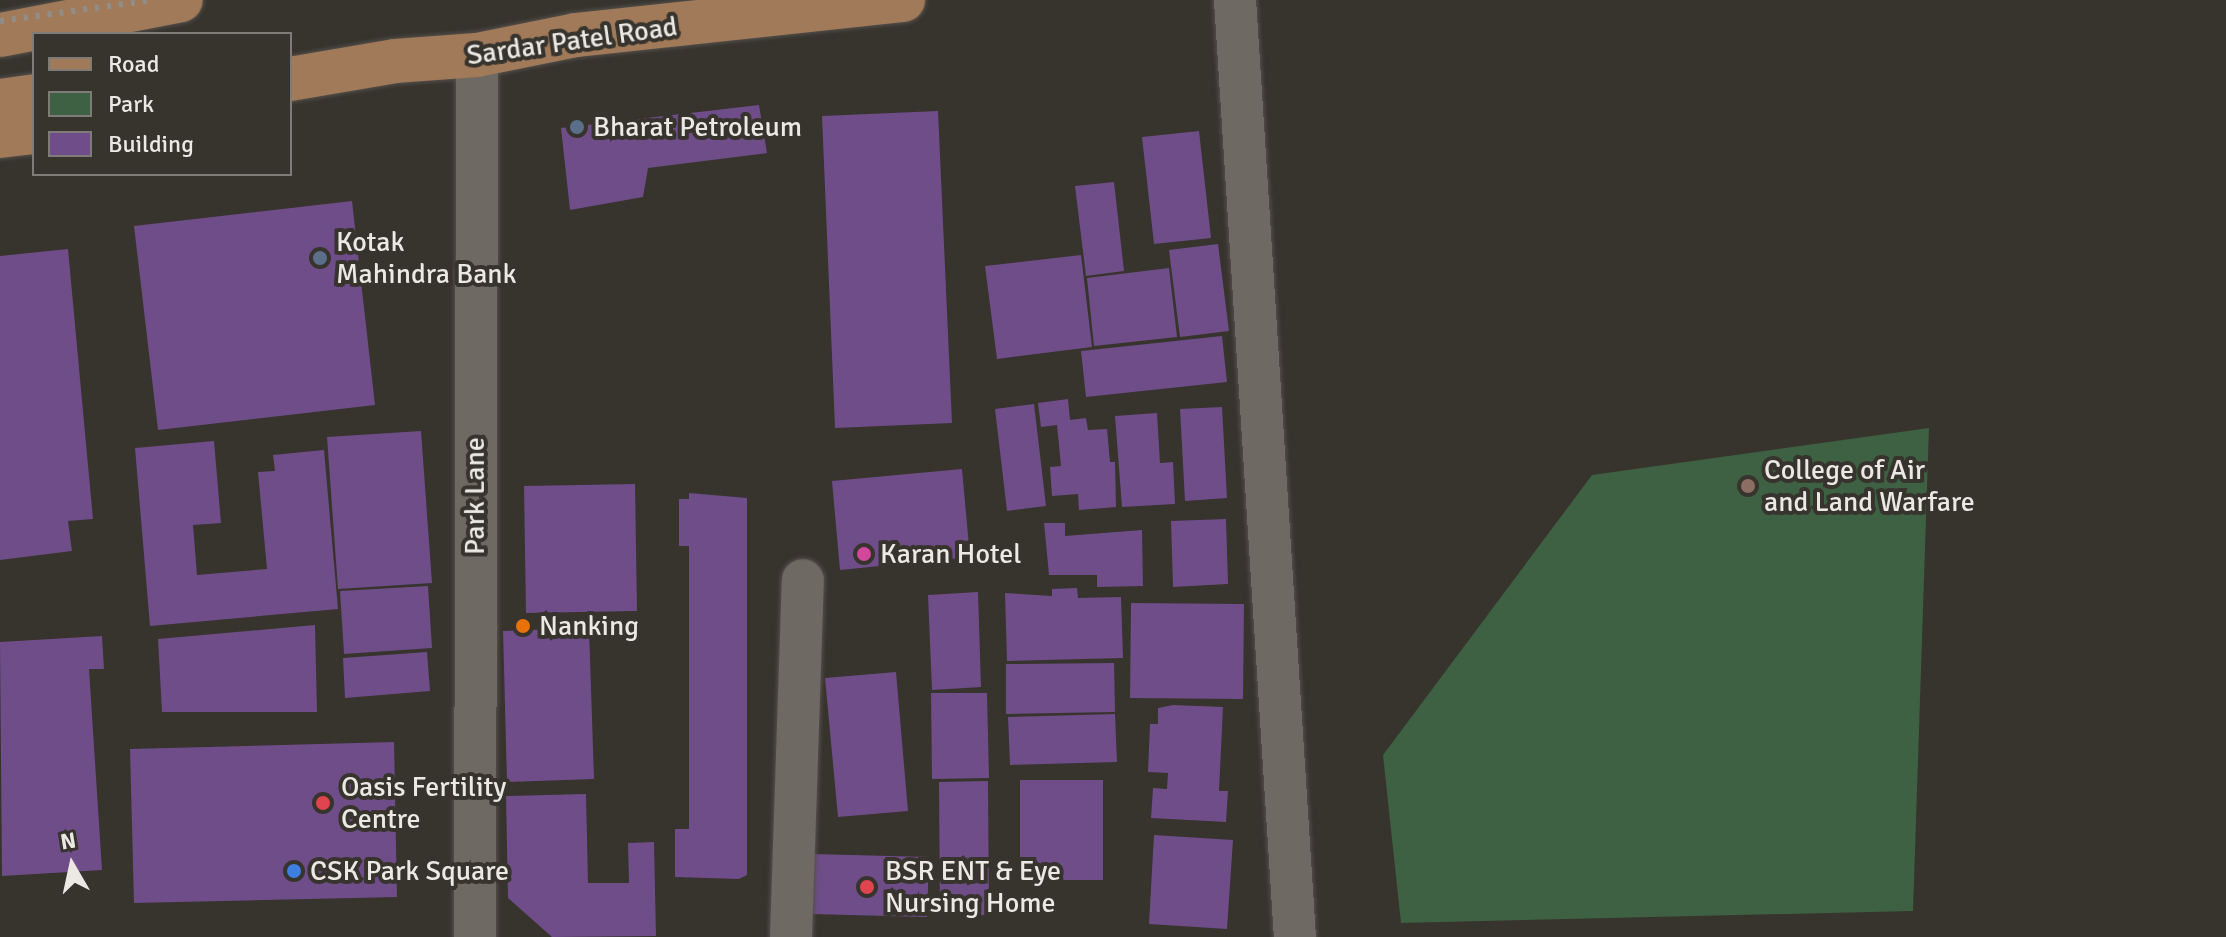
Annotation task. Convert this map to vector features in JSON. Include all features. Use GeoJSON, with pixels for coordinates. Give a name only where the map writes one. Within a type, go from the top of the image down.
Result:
{"type":"FeatureCollection","features":[{"type":"Feature","properties":{"kind":"main road"},"geometry":{"type":"LineString","coordinates":[[14,33],[181,0]]}},
{"type":"Feature","properties":{"kind":"main road"},"geometry":{"type":"LineString","coordinates":[[576,35],[711,0]]}},
{"type":"Feature","properties":{"kind":"main road","name":"Sardar Patel Road"},"geometry":{"type":"LineString","coordinates":[[297,75],[477,55],[576,35],[903,0]]}},
{"type":"Feature","properties":{"kind":"main road"},"geometry":{"type":"LineString","coordinates":[[0,136],[24,106]]}},
{"type":"Feature","properties":{"kind":"street"},"geometry":{"type":"LineString","coordinates":[[1235,0],[1295,937]]}},
{"type":"Feature","properties":{"kind":"street","name":"Park Lane"},"geometry":{"type":"LineString","coordinates":[[475,937],[477,55]]}},
{"type":"Feature","properties":{"kind":"street"},"geometry":{"type":"LineString","coordinates":[[791,937],[803,580]]}},
{"type":"Feature","properties":{"kind":"green space"},"geometry":{"type":"Polygon","coordinates":[[[1929,428],[1913,911],[1401,923],[1383,755],[1592,475],[1929,428]]]}},
{"type":"Feature","properties":{"kind":"building"},"geometry":{"type":"Polygon","coordinates":[[[759,105],[767,153],[648,168],[643,197],[570,210],[561,128],[759,105]]]}},
{"type":"Feature","properties":{"kind":"building"},"geometry":{"type":"Polygon","coordinates":[[[938,111],[952,423],[835,428],[822,116],[938,111]]]}},
{"type":"Feature","properties":{"kind":"building"},"geometry":{"type":"Polygon","coordinates":[[[1199,131],[1211,238],[1154,244],[1142,137],[1199,131]]]}},
{"type":"Feature","properties":{"kind":"building"},"geometry":{"type":"Polygon","coordinates":[[[1114,182],[1124,271],[1086,276],[1075,186],[1114,182]]]}},
{"type":"Feature","properties":{"kind":"building"},"geometry":{"type":"Polygon","coordinates":[[[352,201],[375,405],[158,430],[134,226],[352,201]]]}},
{"type":"Feature","properties":{"kind":"building"},"geometry":{"type":"Polygon","coordinates":[[[1218,244],[1229,331],[1180,337],[1169,250],[1218,244]]]}},
{"type":"Feature","properties":{"kind":"building"},"geometry":{"type":"Polygon","coordinates":[[[68,249],[93,519],[68,521],[72,551],[0,560],[0,256],[68,249]]]}},
{"type":"Feature","properties":{"kind":"building"},"geometry":{"type":"Polygon","coordinates":[[[1081,255],[1092,347],[997,359],[985,266],[1081,255]]]}},
{"type":"Feature","properties":{"kind":"building"},"geometry":{"type":"Polygon","coordinates":[[[1169,268],[1177,337],[1094,346],[1087,278],[1169,268]]]}},
{"type":"Feature","properties":{"kind":"building"},"geometry":{"type":"Polygon","coordinates":[[[1222,336],[1227,382],[1086,397],[1081,351],[1222,336]]]}},
{"type":"Feature","properties":{"kind":"building"},"geometry":{"type":"Polygon","coordinates":[[[1068,399],[1070,420],[1086,418],[1088,430],[1107,429],[1110,462],[1115,462],[1116,507],[1079,510],[1078,494],[1052,496],[1050,467],[1061,466],[1057,425],[1041,427],[1038,403],[1068,399]]]}},
{"type":"Feature","properties":{"kind":"building"},"geometry":{"type":"Polygon","coordinates":[[[1034,404],[1046,506],[1007,511],[995,409],[1034,404]]]}},
{"type":"Feature","properties":{"kind":"building"},"geometry":{"type":"Polygon","coordinates":[[[1222,407],[1227,498],[1185,501],[1180,409],[1222,407]]]}},
{"type":"Feature","properties":{"kind":"building"},"geometry":{"type":"Polygon","coordinates":[[[1157,413],[1160,463],[1173,462],[1175,504],[1122,507],[1115,416],[1157,413]]]}},
{"type":"Feature","properties":{"kind":"building"},"geometry":{"type":"Polygon","coordinates":[[[421,431],[432,583],[338,589],[327,437],[421,431]]]}},
{"type":"Feature","properties":{"kind":"building"},"geometry":{"type":"Polygon","coordinates":[[[214,441],[221,523],[193,525],[197,575],[267,569],[258,472],[275,471],[273,455],[324,450],[338,609],[150,626],[135,448],[214,441]]]}},
{"type":"Feature","properties":{"kind":"building"},"geometry":{"type":"Polygon","coordinates":[[[962,469],[970,557],[840,570],[832,481],[962,469]]]}},
{"type":"Feature","properties":{"kind":"building"},"geometry":{"type":"Polygon","coordinates":[[[635,484],[637,611],[526,613],[524,486],[635,484]]]}},
{"type":"Feature","properties":{"kind":"building"},"geometry":{"type":"Polygon","coordinates":[[[689,493],[747,498],[747,875],[739,879],[675,877],[675,829],[689,829],[689,546],[679,546],[679,499],[689,499],[689,493]]]}},
{"type":"Feature","properties":{"kind":"building"},"geometry":{"type":"Polygon","coordinates":[[[1226,519],[1228,584],[1173,587],[1171,521],[1226,519]]]}},
{"type":"Feature","properties":{"kind":"building"},"geometry":{"type":"Polygon","coordinates":[[[1044,523],[1065,523],[1065,536],[1142,530],[1143,586],[1097,587],[1097,575],[1049,575],[1044,523]]]}},
{"type":"Feature","properties":{"kind":"building"},"geometry":{"type":"Polygon","coordinates":[[[428,586],[432,648],[344,654],[340,591],[428,586]]]}},
{"type":"Feature","properties":{"kind":"building"},"geometry":{"type":"Polygon","coordinates":[[[1077,588],[1078,598],[1121,597],[1123,658],[1007,661],[1005,593],[1052,596],[1052,589],[1077,588]]]}},
{"type":"Feature","properties":{"kind":"building"},"geometry":{"type":"Polygon","coordinates":[[[978,592],[981,687],[932,690],[928,595],[978,592]]]}},
{"type":"Feature","properties":{"kind":"building"},"geometry":{"type":"Polygon","coordinates":[[[1131,603],[1244,604],[1243,699],[1130,698],[1131,603]]]}},
{"type":"Feature","properties":{"kind":"building"},"geometry":{"type":"Polygon","coordinates":[[[315,625],[317,712],[162,712],[158,639],[315,625]]]}},
{"type":"Feature","properties":{"kind":"building"},"geometry":{"type":"Polygon","coordinates":[[[589,628],[594,779],[507,782],[503,631],[589,628]]]}},
{"type":"Feature","properties":{"kind":"building"},"geometry":{"type":"Polygon","coordinates":[[[102,636],[104,669],[89,669],[102,870],[2,876],[0,642],[102,636]]]}},
{"type":"Feature","properties":{"kind":"building"},"geometry":{"type":"Polygon","coordinates":[[[427,652],[430,691],[345,698],[343,658],[427,652]]]}},
{"type":"Feature","properties":{"kind":"building"},"geometry":{"type":"Polygon","coordinates":[[[1114,663],[1115,712],[1006,714],[1006,664],[1114,663]]]}},
{"type":"Feature","properties":{"kind":"building"},"geometry":{"type":"Polygon","coordinates":[[[896,672],[908,811],[838,817],[825,678],[896,672]]]}},
{"type":"Feature","properties":{"kind":"building"},"geometry":{"type":"Polygon","coordinates":[[[931,693],[987,693],[989,778],[932,779],[931,693]]]}},
{"type":"Feature","properties":{"kind":"building"},"geometry":{"type":"Polygon","coordinates":[[[1173,705],[1223,707],[1219,791],[1228,791],[1226,822],[1151,818],[1153,788],[1167,789],[1168,773],[1148,772],[1150,724],[1158,724],[1158,708],[1173,705]]]}},
{"type":"Feature","properties":{"kind":"building"},"geometry":{"type":"Polygon","coordinates":[[[1115,714],[1117,762],[1010,765],[1008,717],[1115,714]]]}},
{"type":"Feature","properties":{"kind":"building"},"geometry":{"type":"Polygon","coordinates":[[[394,742],[397,897],[134,903],[130,749],[394,742]]]}},
{"type":"Feature","properties":{"kind":"building"},"geometry":{"type":"Polygon","coordinates":[[[1020,780],[1103,780],[1103,880],[1020,880],[1020,780]]]}},
{"type":"Feature","properties":{"kind":"building"},"geometry":{"type":"Polygon","coordinates":[[[988,781],[989,915],[940,915],[939,782],[988,781]]]}},
{"type":"Feature","properties":{"kind":"building"},"geometry":{"type":"Polygon","coordinates":[[[586,794],[588,883],[629,883],[628,843],[654,842],[656,936],[552,937],[508,898],[506,796],[586,794]]]}},
{"type":"Feature","properties":{"kind":"building"},"geometry":{"type":"Polygon","coordinates":[[[1154,835],[1233,840],[1227,929],[1149,924],[1154,835]]]}},
{"type":"Feature","properties":{"kind":"building"},"geometry":{"type":"Polygon","coordinates":[[[813,854],[929,857],[927,917],[810,914],[813,854]]]}},
{"type":"Feature","properties":{"kind":"railway"},"geometry":{"type":"LineString","coordinates":[[0,21],[153,0]]}},
{"type":"Feature","properties":{"kind":"place","name":"Bharat Petroleum"},"geometry":{"type":"Point","coordinates":[577,127]}},
{"type":"Feature","properties":{"kind":"place","name":"Kotak Mahindra Bank"},"geometry":{"type":"Point","coordinates":[320,258]}},
{"type":"Feature","properties":{"kind":"place","name":"College of Air and Land Warfare"},"geometry":{"type":"Point","coordinates":[1748,486]}},
{"type":"Feature","properties":{"kind":"place","name":"Karan Hotel"},"geometry":{"type":"Point","coordinates":[864,554]}},
{"type":"Feature","properties":{"kind":"place","name":"Nanking"},"geometry":{"type":"Point","coordinates":[523,626]}},
{"type":"Feature","properties":{"kind":"place","name":"Oasis Fertility Centre"},"geometry":{"type":"Point","coordinates":[323,803]}},
{"type":"Feature","properties":{"kind":"place","name":"CSK Park Square"},"geometry":{"type":"Point","coordinates":[294,871]}},
{"type":"Feature","properties":{"kind":"place","name":"BSR ENT & Eye Nursing Home"},"geometry":{"type":"Point","coordinates":[867,887]}}]}
